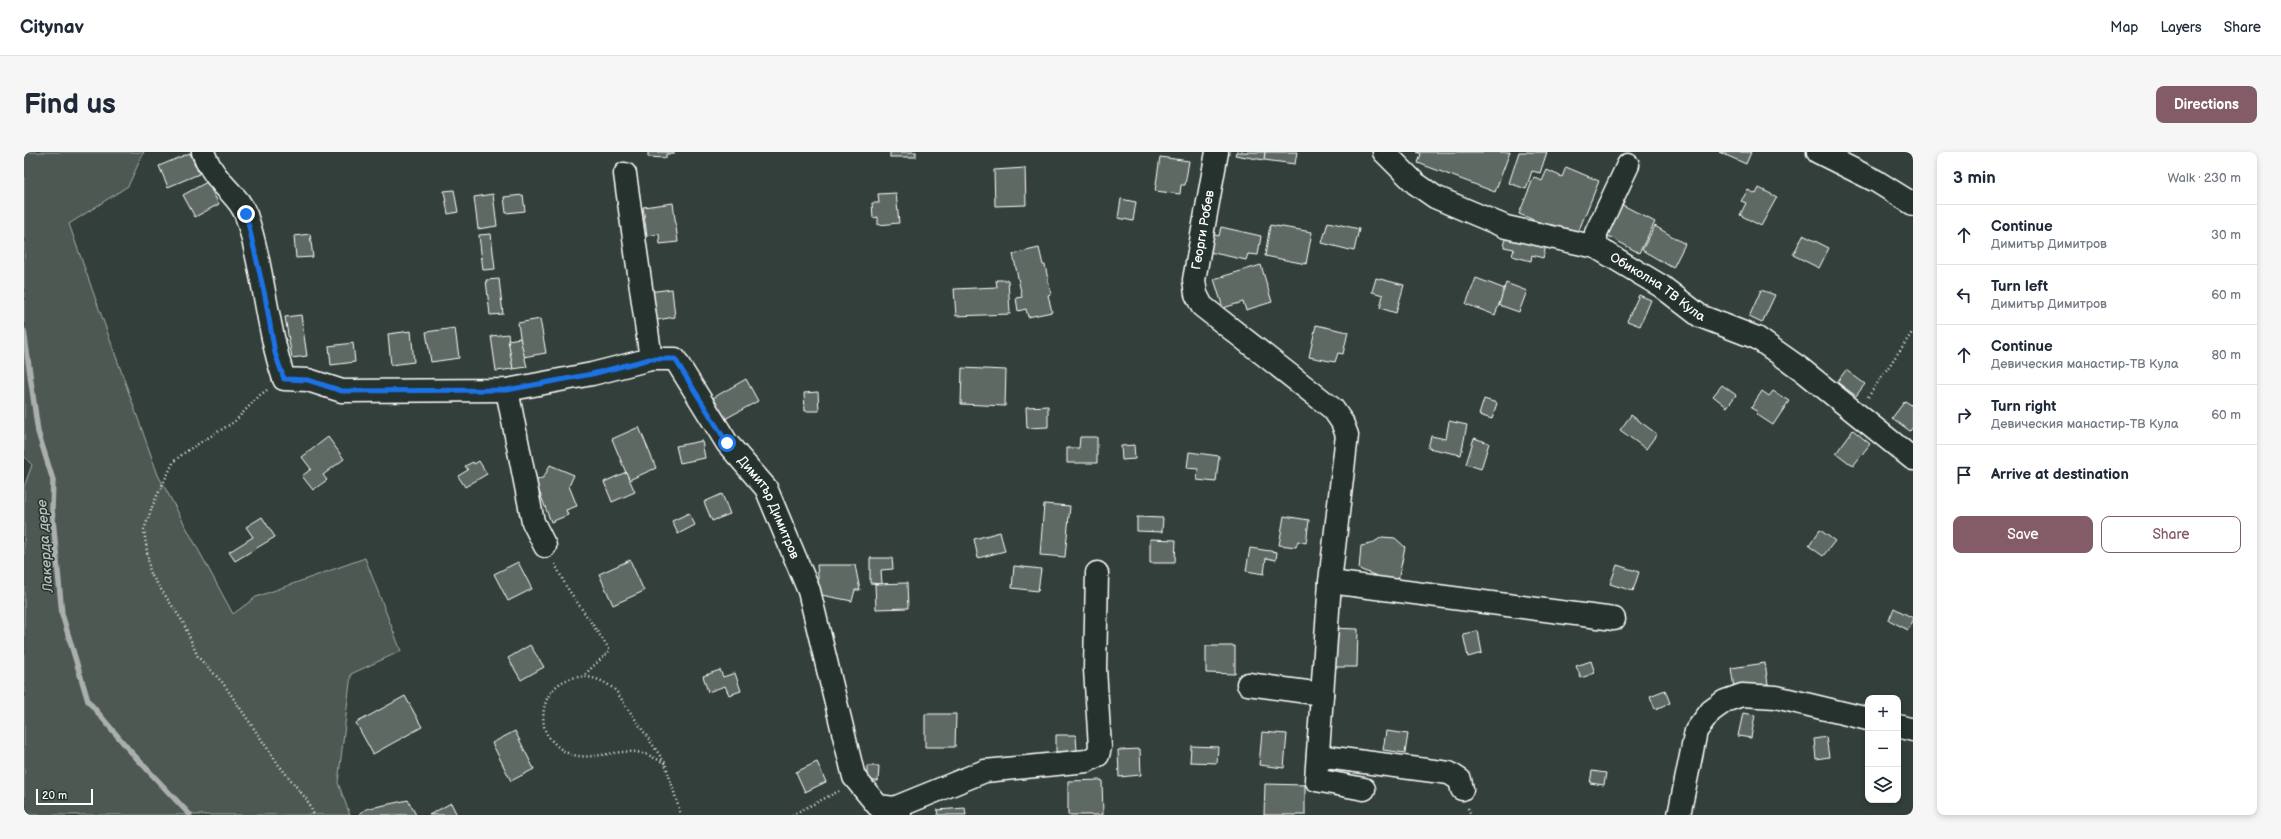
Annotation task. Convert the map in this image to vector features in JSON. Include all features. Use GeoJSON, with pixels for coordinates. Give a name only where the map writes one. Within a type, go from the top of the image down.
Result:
{"type":"FeatureCollection","features":[{"type":"Feature","properties":{"kind":"street"},"geometry":{"type":"LineString","coordinates":[[202,152],[222,183],[238,199],[246,214],[265,296],[275,353],[284,379]]}},
{"type":"Feature","properties":{"kind":"street","name":"Георги Робев"},"geometry":{"type":"LineString","coordinates":[[1217,152],[1194,280],[1196,294],[1202,306],[1333,409],[1342,422],[1347,435],[1330,582]]}},
{"type":"Feature","properties":{"kind":"street","name":"Обиколна ТВ Кула"},"geometry":{"type":"LineString","coordinates":[[1384,152],[1415,183],[1435,197],[1506,227],[1596,247],[1661,286],[1700,316],[1757,338],[1801,369],[1913,459]]}},
{"type":"Feature","properties":{"kind":"street"},"geometry":{"type":"LineString","coordinates":[[1818,152],[1876,181],[1913,204]]}},
{"type":"Feature","properties":{"kind":"street"},"geometry":{"type":"LineString","coordinates":[[1596,247],[1596,233],[1628,165]]}},
{"type":"Feature","properties":{"kind":"street"},"geometry":{"type":"LineString","coordinates":[[624,174],[650,359]]}},
{"type":"Feature","properties":{"kind":"street","name":"Димитър Димитров"},"geometry":{"type":"LineString","coordinates":[[284,379],[308,380],[342,391],[507,390],[592,374],[650,359],[675,359],[727,443],[766,488],[809,591],[854,777],[878,806],[897,812]]}},
{"type":"Feature","properties":{"kind":"street"},"geometry":{"type":"LineString","coordinates":[[507,390],[533,522],[545,546]]}},
{"type":"Feature","properties":{"kind":"street"},"geometry":{"type":"LineString","coordinates":[[897,812],[985,771],[1087,762],[1098,755],[1100,747],[1095,669],[1097,573]]}},
{"type":"Feature","properties":{"kind":"street"},"geometry":{"type":"LineString","coordinates":[[1364,788],[1316,780],[1330,582],[1614,619]]}},
{"type":"Feature","properties":{"kind":"street"},"geometry":{"type":"LineString","coordinates":[[1248,684],[1322,694]]}},
{"type":"Feature","properties":{"kind":"street"},"geometry":{"type":"LineString","coordinates":[[1679,815],[1696,731],[1711,711],[1725,701],[1742,695],[1776,697],[1865,718]]}},
{"type":"Feature","properties":{"kind":"street"},"geometry":{"type":"LineString","coordinates":[[1901,727],[1913,730]]}},
{"type":"Feature","properties":{"kind":"street"},"geometry":{"type":"LineString","coordinates":[[1318,756],[1449,773],[1460,780],[1462,788]]}},
{"type":"Feature","properties":{"kind":"path"},"geometry":{"type":"LineString","coordinates":[[1856,413],[1913,331]]}},
{"type":"Feature","properties":{"kind":"path"},"geometry":{"type":"LineString","coordinates":[[284,379],[260,395],[234,422],[188,450],[174,461],[154,502],[144,530],[150,573],[183,622],[198,657],[223,683],[278,764],[307,800],[314,815]]}},
{"type":"Feature","properties":{"kind":"path"},"geometry":{"type":"LineString","coordinates":[[545,546],[566,586],[610,650],[605,656],[596,661],[584,676]]}},
{"type":"Feature","properties":{"kind":"path"},"geometry":{"type":"LineString","coordinates":[[665,763],[642,753],[617,752],[583,757],[571,755],[560,750],[551,740],[545,728],[543,716],[548,697],[560,683],[572,678],[584,676],[597,678],[608,683],[616,691],[665,763],[680,815]]}},
{"type":"Feature","properties":{"kind":"path"},"geometry":{"type":"LineString","coordinates":[[792,815],[858,782]]}},
{"type":"Feature","properties":{"kind":"shaded area"},"geometry":{"type":"Polygon","coordinates":[[[24,152],[144,152],[128,186],[69,224],[158,475],[233,614],[256,597],[365,558],[401,651],[351,674],[338,783],[350,815],[24,815],[24,487],[32,465],[24,456],[24,152]]]}},
{"type":"Feature","properties":{"kind":"building"},"geometry":{"type":"Polygon","coordinates":[[[648,152],[674,152],[674,154],[666,154],[666,158],[648,157],[648,152]]]}},
{"type":"Feature","properties":{"kind":"building"},"geometry":{"type":"Polygon","coordinates":[[[890,152],[916,152],[916,157],[890,157],[890,152]]]}},
{"type":"Feature","properties":{"kind":"building"},"geometry":{"type":"Polygon","coordinates":[[[1236,152],[1265,152],[1264,160],[1235,155],[1236,152]]]}},
{"type":"Feature","properties":{"kind":"building"},"geometry":{"type":"Polygon","coordinates":[[[1265,152],[1297,152],[1295,164],[1264,160],[1265,152]]]}},
{"type":"Feature","properties":{"kind":"building"},"geometry":{"type":"Polygon","coordinates":[[[1417,152],[1510,152],[1495,192],[1418,163],[1421,154],[1417,152]]]}},
{"type":"Feature","properties":{"kind":"building"},"geometry":{"type":"Polygon","coordinates":[[[1519,152],[1547,152],[1540,173],[1532,171],[1526,189],[1509,183],[1519,152]]]}},
{"type":"Feature","properties":{"kind":"building"},"geometry":{"type":"Polygon","coordinates":[[[1719,152],[1751,152],[1746,164],[1719,152]]]}},
{"type":"Feature","properties":{"kind":"building"},"geometry":{"type":"Polygon","coordinates":[[[190,153],[199,174],[168,187],[159,166],[190,153]]]}},
{"type":"Feature","properties":{"kind":"building"},"geometry":{"type":"Polygon","coordinates":[[[1160,157],[1189,161],[1185,185],[1181,185],[1180,194],[1155,191],[1160,157]]]}},
{"type":"Feature","properties":{"kind":"building"},"geometry":{"type":"Polygon","coordinates":[[[1566,167],[1599,181],[1576,237],[1519,214],[1534,177],[1542,181],[1547,170],[1562,177],[1566,167]]]}},
{"type":"Feature","properties":{"kind":"building"},"geometry":{"type":"Polygon","coordinates":[[[1025,168],[1026,205],[995,206],[994,170],[1025,168]]]}},
{"type":"Feature","properties":{"kind":"building"},"geometry":{"type":"Polygon","coordinates":[[[207,182],[219,204],[195,217],[183,195],[207,182]]]}},
{"type":"Feature","properties":{"kind":"building"},"geometry":{"type":"Polygon","coordinates":[[[1759,188],[1777,197],[1761,226],[1740,215],[1746,203],[1741,201],[1748,190],[1756,194],[1759,188]]]}},
{"type":"Feature","properties":{"kind":"building"},"geometry":{"type":"Polygon","coordinates":[[[454,190],[458,212],[448,214],[444,191],[454,190]]]}},
{"type":"Feature","properties":{"kind":"building"},"geometry":{"type":"Polygon","coordinates":[[[896,193],[899,223],[878,225],[878,217],[873,218],[872,203],[879,203],[878,194],[896,193]]]}},
{"type":"Feature","properties":{"kind":"building"},"geometry":{"type":"Polygon","coordinates":[[[493,194],[497,226],[478,229],[474,197],[493,194]]]}},
{"type":"Feature","properties":{"kind":"building"},"geometry":{"type":"Polygon","coordinates":[[[523,195],[525,211],[506,213],[504,197],[523,195]]]}},
{"type":"Feature","properties":{"kind":"building"},"geometry":{"type":"Polygon","coordinates":[[[1121,199],[1136,202],[1133,221],[1118,218],[1121,199]]]}},
{"type":"Feature","properties":{"kind":"building"},"geometry":{"type":"Polygon","coordinates":[[[673,203],[678,242],[660,244],[659,234],[647,236],[643,207],[673,203]]]}},
{"type":"Feature","properties":{"kind":"building"},"geometry":{"type":"Polygon","coordinates":[[[1619,203],[1655,222],[1639,253],[1603,233],[1619,203]]]}},
{"type":"Feature","properties":{"kind":"building"},"geometry":{"type":"Polygon","coordinates":[[[1328,222],[1359,229],[1354,251],[1322,243],[1328,222]]]}},
{"type":"Feature","properties":{"kind":"building"},"geometry":{"type":"Polygon","coordinates":[[[1270,225],[1312,232],[1306,264],[1265,256],[1270,225]]]}},
{"type":"Feature","properties":{"kind":"building"},"geometry":{"type":"Polygon","coordinates":[[[1655,226],[1685,244],[1673,268],[1642,250],[1655,226]]]}},
{"type":"Feature","properties":{"kind":"building"},"geometry":{"type":"Polygon","coordinates":[[[1221,227],[1261,236],[1258,255],[1248,254],[1246,260],[1209,252],[1212,234],[1219,236],[1221,227]]]}},
{"type":"Feature","properties":{"kind":"building"},"geometry":{"type":"Polygon","coordinates":[[[1507,233],[1547,242],[1543,258],[1532,255],[1531,261],[1512,256],[1514,249],[1504,247],[1507,233]]]}},
{"type":"Feature","properties":{"kind":"building"},"geometry":{"type":"Polygon","coordinates":[[[310,234],[313,257],[296,258],[294,236],[310,234]]]}},
{"type":"Feature","properties":{"kind":"building"},"geometry":{"type":"Polygon","coordinates":[[[491,234],[495,269],[483,270],[479,235],[491,234]]]}},
{"type":"Feature","properties":{"kind":"building"},"geometry":{"type":"Polygon","coordinates":[[[1803,235],[1829,248],[1819,268],[1793,255],[1803,235]]]}},
{"type":"Feature","properties":{"kind":"building"},"geometry":{"type":"Polygon","coordinates":[[[1039,248],[1043,265],[1045,265],[1051,294],[1048,295],[1052,312],[1028,317],[1026,309],[1018,311],[1016,298],[1022,297],[1013,254],[1039,248]]]}},
{"type":"Feature","properties":{"kind":"building"},"geometry":{"type":"Polygon","coordinates":[[[1261,265],[1272,302],[1246,310],[1243,302],[1223,308],[1214,279],[1261,265]]]}},
{"type":"Feature","properties":{"kind":"building"},"geometry":{"type":"Polygon","coordinates":[[[1376,278],[1404,285],[1396,313],[1380,308],[1383,295],[1372,292],[1376,278]]]}},
{"type":"Feature","properties":{"kind":"building"},"geometry":{"type":"Polygon","coordinates":[[[1476,278],[1505,289],[1495,315],[1466,304],[1476,278]]]}},
{"type":"Feature","properties":{"kind":"building"},"geometry":{"type":"Polygon","coordinates":[[[499,279],[503,314],[490,315],[486,280],[499,279]]]}},
{"type":"Feature","properties":{"kind":"building"},"geometry":{"type":"Polygon","coordinates":[[[996,280],[1008,280],[1010,314],[956,316],[954,289],[997,287],[996,280]]]}},
{"type":"Feature","properties":{"kind":"building"},"geometry":{"type":"Polygon","coordinates":[[[1506,283],[1527,291],[1519,312],[1499,305],[1506,283]]]}},
{"type":"Feature","properties":{"kind":"building"},"geometry":{"type":"Polygon","coordinates":[[[672,289],[675,317],[651,321],[648,292],[672,289]]]}},
{"type":"Feature","properties":{"kind":"building"},"geometry":{"type":"Polygon","coordinates":[[[1761,290],[1775,295],[1762,323],[1749,317],[1761,290]]]}},
{"type":"Feature","properties":{"kind":"building"},"geometry":{"type":"Polygon","coordinates":[[[1639,295],[1651,300],[1640,326],[1627,321],[1639,295]]]}},
{"type":"Feature","properties":{"kind":"building"},"geometry":{"type":"Polygon","coordinates":[[[301,315],[307,356],[292,358],[285,317],[301,315]]]}},
{"type":"Feature","properties":{"kind":"building"},"geometry":{"type":"Polygon","coordinates":[[[540,319],[546,353],[523,357],[518,323],[540,319]]]}},
{"type":"Feature","properties":{"kind":"building"},"geometry":{"type":"Polygon","coordinates":[[[1316,325],[1348,332],[1343,354],[1338,353],[1335,362],[1309,357],[1316,325]]]}},
{"type":"Feature","properties":{"kind":"building"},"geometry":{"type":"Polygon","coordinates":[[[455,328],[459,358],[431,362],[426,332],[455,328]]]}},
{"type":"Feature","properties":{"kind":"building"},"geometry":{"type":"Polygon","coordinates":[[[411,331],[414,362],[391,365],[388,334],[411,331]]]}},
{"type":"Feature","properties":{"kind":"building"},"geometry":{"type":"Polygon","coordinates":[[[508,334],[513,369],[496,371],[491,336],[508,334]]]}},
{"type":"Feature","properties":{"kind":"building"},"geometry":{"type":"Polygon","coordinates":[[[520,338],[527,367],[513,369],[508,340],[520,338]]]}},
{"type":"Feature","properties":{"kind":"building"},"geometry":{"type":"Polygon","coordinates":[[[353,343],[355,362],[331,365],[329,346],[353,343]]]}},
{"type":"Feature","properties":{"kind":"building"},"geometry":{"type":"Polygon","coordinates":[[[962,368],[1006,370],[1005,406],[961,404],[962,368]]]}},
{"type":"Feature","properties":{"kind":"building"},"geometry":{"type":"Polygon","coordinates":[[[1846,370],[1865,384],[1856,396],[1837,382],[1846,370]]]}},
{"type":"Feature","properties":{"kind":"building"},"geometry":{"type":"Polygon","coordinates":[[[746,379],[758,401],[723,420],[711,399],[746,379]]]}},
{"type":"Feature","properties":{"kind":"building"},"geometry":{"type":"Polygon","coordinates":[[[1722,385],[1736,395],[1727,407],[1713,396],[1722,385]]]}},
{"type":"Feature","properties":{"kind":"building"},"geometry":{"type":"Polygon","coordinates":[[[1762,391],[1769,396],[1773,391],[1789,401],[1773,425],[1756,414],[1758,412],[1751,408],[1762,391]]]}},
{"type":"Feature","properties":{"kind":"building"},"geometry":{"type":"Polygon","coordinates":[[[818,392],[819,411],[805,411],[804,393],[818,392]]]}},
{"type":"Feature","properties":{"kind":"building"},"geometry":{"type":"Polygon","coordinates":[[[1484,399],[1497,403],[1492,419],[1479,415],[1484,399]]]}},
{"type":"Feature","properties":{"kind":"building"},"geometry":{"type":"Polygon","coordinates":[[[1905,401],[1913,406],[1913,427],[1910,431],[1892,418],[1905,401]]]}},
{"type":"Feature","properties":{"kind":"building"},"geometry":{"type":"Polygon","coordinates":[[[1048,406],[1048,427],[1027,428],[1026,407],[1048,406]]]}},
{"type":"Feature","properties":{"kind":"building"},"geometry":{"type":"Polygon","coordinates":[[[1631,415],[1657,434],[1646,449],[1620,430],[1631,415]]]}},
{"type":"Feature","properties":{"kind":"building"},"geometry":{"type":"Polygon","coordinates":[[[1449,421],[1467,425],[1461,455],[1428,448],[1431,436],[1446,439],[1449,421]]]}},
{"type":"Feature","properties":{"kind":"building"},"geometry":{"type":"Polygon","coordinates":[[[639,427],[656,468],[629,480],[612,439],[639,427]]]}},
{"type":"Feature","properties":{"kind":"building"},"geometry":{"type":"Polygon","coordinates":[[[1853,430],[1870,444],[1853,466],[1836,453],[1853,430]]]}},
{"type":"Feature","properties":{"kind":"building"},"geometry":{"type":"Polygon","coordinates":[[[328,437],[344,459],[323,475],[327,480],[313,490],[302,476],[311,469],[302,457],[328,437]]]}},
{"type":"Feature","properties":{"kind":"building"},"geometry":{"type":"Polygon","coordinates":[[[1080,437],[1097,437],[1097,463],[1067,463],[1067,448],[1079,448],[1080,437]]]}},
{"type":"Feature","properties":{"kind":"building"},"geometry":{"type":"Polygon","coordinates":[[[1474,438],[1489,443],[1481,469],[1466,464],[1474,438]]]}},
{"type":"Feature","properties":{"kind":"building"},"geometry":{"type":"Polygon","coordinates":[[[702,441],[705,458],[680,463],[676,446],[702,441]]]}},
{"type":"Feature","properties":{"kind":"building"},"geometry":{"type":"Polygon","coordinates":[[[1134,445],[1135,459],[1122,460],[1121,446],[1134,445]]]}},
{"type":"Feature","properties":{"kind":"building"},"geometry":{"type":"Polygon","coordinates":[[[1189,452],[1219,456],[1216,482],[1197,480],[1198,469],[1187,468],[1189,452]]]}},
{"type":"Feature","properties":{"kind":"building"},"geometry":{"type":"Polygon","coordinates":[[[479,461],[487,474],[465,487],[458,476],[468,470],[465,466],[479,461]]]}},
{"type":"Feature","properties":{"kind":"building"},"geometry":{"type":"Polygon","coordinates":[[[550,465],[574,475],[569,486],[577,506],[566,510],[568,515],[551,522],[535,481],[544,477],[550,465]]]}},
{"type":"Feature","properties":{"kind":"building"},"geometry":{"type":"Polygon","coordinates":[[[626,472],[635,492],[612,502],[604,482],[626,472]]]}},
{"type":"Feature","properties":{"kind":"building"},"geometry":{"type":"Polygon","coordinates":[[[722,494],[730,514],[712,521],[704,502],[722,494]]]}},
{"type":"Feature","properties":{"kind":"building"},"geometry":{"type":"Polygon","coordinates":[[[1044,504],[1070,506],[1065,557],[1040,555],[1044,504]]]}},
{"type":"Feature","properties":{"kind":"building"},"geometry":{"type":"Polygon","coordinates":[[[689,513],[695,525],[678,534],[672,521],[689,513]]]}},
{"type":"Feature","properties":{"kind":"building"},"geometry":{"type":"Polygon","coordinates":[[[1284,516],[1309,520],[1306,543],[1298,541],[1296,547],[1279,545],[1284,516]]]}},
{"type":"Feature","properties":{"kind":"building"},"geometry":{"type":"Polygon","coordinates":[[[262,517],[275,537],[235,561],[229,552],[253,537],[246,527],[262,517]]]}},
{"type":"Feature","properties":{"kind":"building"},"geometry":{"type":"Polygon","coordinates":[[[1137,517],[1163,518],[1162,532],[1137,531],[1137,517]]]}},
{"type":"Feature","properties":{"kind":"building"},"geometry":{"type":"Polygon","coordinates":[[[1820,530],[1835,541],[1823,556],[1809,546],[1820,530]]]}},
{"type":"Feature","properties":{"kind":"building"},"geometry":{"type":"Polygon","coordinates":[[[1000,532],[1005,551],[978,558],[974,539],[1000,532]]]}},
{"type":"Feature","properties":{"kind":"building"},"geometry":{"type":"Polygon","coordinates":[[[1382,537],[1395,538],[1405,547],[1398,581],[1376,580],[1377,576],[1359,569],[1361,546],[1371,544],[1382,537]]]}},
{"type":"Feature","properties":{"kind":"building"},"geometry":{"type":"Polygon","coordinates":[[[1150,539],[1176,540],[1175,563],[1150,563],[1150,539]]]}},
{"type":"Feature","properties":{"kind":"building"},"geometry":{"type":"Polygon","coordinates":[[[1250,548],[1277,552],[1276,560],[1266,558],[1264,574],[1246,571],[1250,548]]]}},
{"type":"Feature","properties":{"kind":"building"},"geometry":{"type":"Polygon","coordinates":[[[870,558],[892,558],[893,569],[881,570],[882,584],[870,583],[870,558]]]}},
{"type":"Feature","properties":{"kind":"building"},"geometry":{"type":"Polygon","coordinates":[[[630,560],[644,591],[613,605],[599,574],[630,560]]]}},
{"type":"Feature","properties":{"kind":"building"},"geometry":{"type":"Polygon","coordinates":[[[518,562],[532,589],[508,601],[494,574],[518,562]]]}},
{"type":"Feature","properties":{"kind":"building"},"geometry":{"type":"Polygon","coordinates":[[[817,565],[855,565],[860,590],[855,590],[852,601],[816,594],[819,589],[817,565]]]}},
{"type":"Feature","properties":{"kind":"building"},"geometry":{"type":"Polygon","coordinates":[[[1617,565],[1639,572],[1633,591],[1610,584],[1617,565]]]}},
{"type":"Feature","properties":{"kind":"building"},"geometry":{"type":"Polygon","coordinates":[[[1014,566],[1041,569],[1038,591],[1012,588],[1014,566]]]}},
{"type":"Feature","properties":{"kind":"building"},"geometry":{"type":"Polygon","coordinates":[[[907,583],[908,608],[876,609],[875,584],[907,583]]]}},
{"type":"Feature","properties":{"kind":"building"},"geometry":{"type":"Polygon","coordinates":[[[1894,608],[1913,618],[1908,630],[1889,620],[1894,608]]]}},
{"type":"Feature","properties":{"kind":"building"},"geometry":{"type":"Polygon","coordinates":[[[1331,628],[1358,629],[1357,667],[1331,667],[1331,628]]]}},
{"type":"Feature","properties":{"kind":"building"},"geometry":{"type":"Polygon","coordinates":[[[1478,631],[1482,653],[1468,657],[1463,634],[1478,631]]]}},
{"type":"Feature","properties":{"kind":"building"},"geometry":{"type":"Polygon","coordinates":[[[530,645],[544,667],[521,680],[508,658],[530,645]]]}},
{"type":"Feature","properties":{"kind":"building"},"geometry":{"type":"Polygon","coordinates":[[[1206,646],[1235,646],[1235,674],[1206,673],[1206,646]]]}},
{"type":"Feature","properties":{"kind":"building"},"geometry":{"type":"Polygon","coordinates":[[[1591,661],[1595,673],[1581,678],[1576,666],[1591,661]]]}},
{"type":"Feature","properties":{"kind":"building"},"geometry":{"type":"Polygon","coordinates":[[[1765,663],[1768,684],[1734,688],[1731,668],[1765,663]]]}},
{"type":"Feature","properties":{"kind":"building"},"geometry":{"type":"Polygon","coordinates":[[[720,670],[723,677],[735,673],[741,691],[729,695],[725,686],[708,692],[703,676],[720,670]]]}},
{"type":"Feature","properties":{"kind":"building"},"geometry":{"type":"Polygon","coordinates":[[[1665,690],[1670,703],[1655,709],[1650,696],[1665,690]]]}},
{"type":"Feature","properties":{"kind":"building"},"geometry":{"type":"Polygon","coordinates":[[[405,696],[422,727],[373,754],[356,723],[405,696]]]}},
{"type":"Feature","properties":{"kind":"building"},"geometry":{"type":"Polygon","coordinates":[[[1743,713],[1755,715],[1751,738],[1738,736],[1743,713]]]}},
{"type":"Feature","properties":{"kind":"building"},"geometry":{"type":"Polygon","coordinates":[[[925,714],[956,714],[955,747],[925,747],[925,714]]]}},
{"type":"Feature","properties":{"kind":"building"},"geometry":{"type":"Polygon","coordinates":[[[515,731],[534,769],[511,781],[492,743],[515,731]]]}},
{"type":"Feature","properties":{"kind":"building"},"geometry":{"type":"Polygon","coordinates":[[[1386,731],[1408,734],[1405,753],[1383,750],[1386,731]]]}},
{"type":"Feature","properties":{"kind":"building"},"geometry":{"type":"Polygon","coordinates":[[[1262,732],[1287,734],[1284,768],[1259,765],[1262,732]]]}},
{"type":"Feature","properties":{"kind":"building"},"geometry":{"type":"Polygon","coordinates":[[[1056,735],[1076,735],[1077,752],[1056,752],[1056,735]]]}},
{"type":"Feature","properties":{"kind":"building"},"geometry":{"type":"Polygon","coordinates":[[[1826,737],[1829,757],[1816,759],[1814,739],[1826,737]]]}},
{"type":"Feature","properties":{"kind":"building"},"geometry":{"type":"Polygon","coordinates":[[[1191,746],[1218,747],[1217,763],[1190,762],[1191,746]]]}},
{"type":"Feature","properties":{"kind":"building"},"geometry":{"type":"Polygon","coordinates":[[[1140,749],[1141,775],[1119,777],[1118,750],[1140,749]]]}},
{"type":"Feature","properties":{"kind":"building"},"geometry":{"type":"Polygon","coordinates":[[[817,762],[826,782],[805,792],[796,772],[817,762]]]}},
{"type":"Feature","properties":{"kind":"building"},"geometry":{"type":"Polygon","coordinates":[[[867,766],[879,766],[878,781],[867,781],[867,766]]]}},
{"type":"Feature","properties":{"kind":"building"},"geometry":{"type":"Polygon","coordinates":[[[1592,771],[1606,773],[1604,785],[1590,783],[1592,771]]]}},
{"type":"Feature","properties":{"kind":"building"},"geometry":{"type":"Polygon","coordinates":[[[1102,780],[1103,815],[1068,815],[1068,781],[1102,780]]]}},
{"type":"Feature","properties":{"kind":"building"},"geometry":{"type":"Polygon","coordinates":[[[1265,784],[1305,785],[1305,815],[1264,815],[1265,784]]]}},
{"type":"Feature","properties":{"kind":"building"},"geometry":{"type":"Polygon","coordinates":[[[408,800],[416,815],[358,815],[366,809],[408,800]]]}},
{"type":"Feature","properties":{"kind":"building"},"geometry":{"type":"Polygon","coordinates":[[[451,803],[457,815],[429,815],[451,803]]]}},
{"type":"Feature","properties":{"kind":"building"},"geometry":{"type":"Polygon","coordinates":[[[965,808],[966,815],[938,815],[937,810],[965,808]]]}},
{"type":"Feature","properties":{"kind":"waterway","name":"Лакерда дере"},"geometry":{"type":"LineString","coordinates":[[24,331],[38,432],[53,480],[52,509],[62,614],[88,701],[131,752],[190,815]]}},
{"type":"Feature","properties":{"kind":"route"},"geometry":{"type":"LineString","coordinates":[[246,214],[265,296],[275,353],[284,379],[308,380],[342,391],[449,392],[507,390],[592,374],[650,359],[675,359],[727,443]]}}]}
